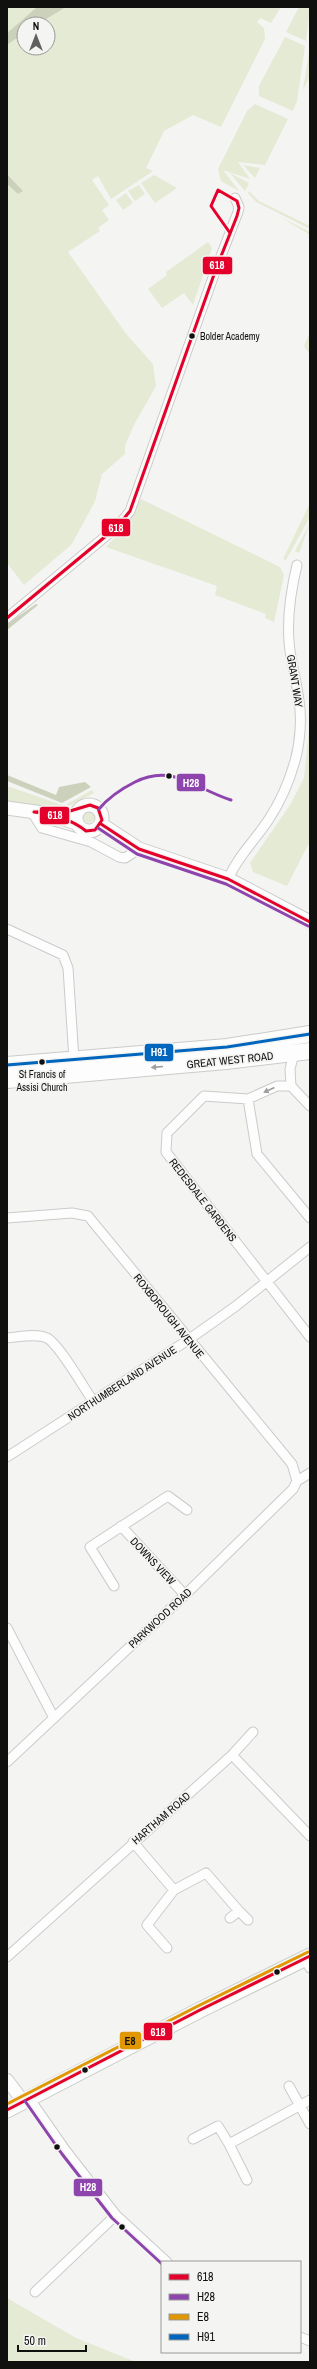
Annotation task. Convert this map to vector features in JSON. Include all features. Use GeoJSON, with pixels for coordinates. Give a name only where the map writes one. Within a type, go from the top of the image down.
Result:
{"type":"FeatureCollection","features":[{"type":"Feature","properties":{"kind":"highway","name":"GREAT WEST ROAD"},"geometry":{"type":"LineString","coordinates":[[7,1065],[227,1047],[310,1034]]}},
{"type":"Feature","properties":{"kind":"highway","name":"GREAT WEST ROAD"},"geometry":{"type":"LineString","coordinates":[[7,1080],[226,1061],[310,1051]]}},
{"type":"Feature","properties":{"kind":"main road"},"geometry":{"type":"LineString","coordinates":[[86,805],[95,806],[101,812],[101,824],[95,830],[86,831],[77,816],[86,805]]}},
{"type":"Feature","properties":{"kind":"main road"},"geometry":{"type":"LineString","coordinates":[[7,808],[77,816]]}},
{"type":"Feature","properties":{"kind":"main road"},"geometry":{"type":"LineString","coordinates":[[101,824],[139,849],[228,879],[310,922]]}},
{"type":"Feature","properties":{"kind":"main road"},"geometry":{"type":"LineString","coordinates":[[7,2110],[200,2010],[308,1961]]}},
{"type":"Feature","properties":{"kind":"street"},"geometry":{"type":"LineString","coordinates":[[7,618],[118,526],[130,511],[216,269],[238,212],[239,207],[236,198]]}},
{"type":"Feature","properties":{"kind":"street","name":"GRANT WAY"},"geometry":{"type":"LineString","coordinates":[[228,879],[239,857],[268,821],[278,805],[286,790],[296,760],[299,736],[300,702],[288,642],[290,599],[293,584],[300,567]]}},
{"type":"Feature","properties":{"kind":"street"},"geometry":{"type":"LineString","coordinates":[[32,812],[42,828],[91,842],[119,857],[125,858],[139,849]]}},
{"type":"Feature","properties":{"kind":"street"},"geometry":{"type":"LineString","coordinates":[[7,929],[62,955],[68,968],[74,1060]]}},
{"type":"Feature","properties":{"kind":"street"},"geometry":{"type":"LineString","coordinates":[[294,1053],[290,1068],[291,1086],[310,1106]]}},
{"type":"Feature","properties":{"kind":"street","name":"REDESDALE GARDENS"},"geometry":{"type":"LineString","coordinates":[[291,1086],[277,1086],[248,1099],[204,1096],[167,1134],[166,1152],[310,1337]]}},
{"type":"Feature","properties":{"kind":"street"},"geometry":{"type":"LineString","coordinates":[[248,1099],[257,1154],[310,1218]]}},
{"type":"Feature","properties":{"kind":"street","name":"ROXBOROUGH AVENUE"},"geometry":{"type":"LineString","coordinates":[[7,1218],[72,1213],[88,1216],[188,1340],[292,1464],[297,1481]]}},
{"type":"Feature","properties":{"kind":"street","name":"NORTHUMBERLAND AVENUE"},"geometry":{"type":"LineString","coordinates":[[7,1457],[188,1340],[310,1247]]}},
{"type":"Feature","properties":{"kind":"street"},"geometry":{"type":"LineString","coordinates":[[7,1338],[35,1336],[47,1338],[57,1348],[93,1401]]}},
{"type":"Feature","properties":{"kind":"street","name":"PARKWOOD ROAD"},"geometry":{"type":"LineString","coordinates":[[7,1762],[185,1595],[293,1489],[297,1481],[310,1473]]}},
{"type":"Feature","properties":{"kind":"street","name":"DOWNS VIEW"},"geometry":{"type":"LineString","coordinates":[[114,1586],[90,1547],[168,1496],[187,1510]]}},
{"type":"Feature","properties":{"kind":"street","name":"DOWNS VIEW"},"geometry":{"type":"LineString","coordinates":[[121,1526],[185,1595]]}},
{"type":"Feature","properties":{"kind":"street"},"geometry":{"type":"LineString","coordinates":[[7,1628],[54,1718]]}},
{"type":"Feature","properties":{"kind":"street","name":"HARTHAM ROAD"},"geometry":{"type":"LineString","coordinates":[[7,1957],[133,1842],[232,1755],[254,1732]]}},
{"type":"Feature","properties":{"kind":"street"},"geometry":{"type":"LineString","coordinates":[[232,1755],[310,1836]]}},
{"type":"Feature","properties":{"kind":"street"},"geometry":{"type":"LineString","coordinates":[[133,1842],[174,1890]]}},
{"type":"Feature","properties":{"kind":"street"},"geometry":{"type":"LineString","coordinates":[[147,1925],[174,1890],[206,1873],[248,1920]]}},
{"type":"Feature","properties":{"kind":"street"},"geometry":{"type":"LineString","coordinates":[[230,1918],[239,1911]]}},
{"type":"Feature","properties":{"kind":"street"},"geometry":{"type":"LineString","coordinates":[[141,1918],[167,1948]]}},
{"type":"Feature","properties":{"kind":"street"},"geometry":{"type":"LineString","coordinates":[[7,2080],[26,2100],[116,2215],[166,2261]]}},
{"type":"Feature","properties":{"kind":"street"},"geometry":{"type":"LineString","coordinates":[[289,2086],[310,2124]]}},
{"type":"Feature","properties":{"kind":"street"},"geometry":{"type":"LineString","coordinates":[[229,2144],[310,2100]]}},
{"type":"Feature","properties":{"kind":"street"},"geometry":{"type":"LineString","coordinates":[[193,2139],[218,2126],[247,2180]]}},
{"type":"Feature","properties":{"kind":"street"},"geometry":{"type":"LineString","coordinates":[[35,2292],[116,2215]]}},
{"type":"Feature","properties":{"kind":"green space"},"geometry":{"type":"Polygon","coordinates":[[[7,7],[37,7],[27,16],[16,16],[16,25],[7,33],[7,7]]]}},
{"type":"Feature","properties":{"kind":"green space"},"geometry":{"type":"Polygon","coordinates":[[[37,7],[66,7],[51,16],[27,16],[37,7]]]}},
{"type":"Feature","properties":{"kind":"green space"},"geometry":{"type":"Polygon","coordinates":[[[66,7],[281,7],[271,23],[260,18],[257,22],[264,28],[265,39],[221,127],[193,115],[164,131],[146,168],[153,171],[111,199],[98,176],[92,180],[109,205],[102,210],[109,220],[98,228],[100,231],[68,252],[127,335],[153,364],[156,386],[135,423],[125,445],[125,454],[102,474],[95,501],[72,544],[24,585],[7,563],[7,184],[18,194],[20,187],[7,174],[7,45],[16,39],[16,56],[56,56],[56,16],[51,16],[66,7]]]}},
{"type":"Feature","properties":{"kind":"green space"},"geometry":{"type":"Polygon","coordinates":[[[299,7],[310,7],[306,41],[286,32],[299,7]]]}},
{"type":"Feature","properties":{"kind":"green space"},"geometry":{"type":"Polygon","coordinates":[[[16,25],[16,39],[7,45],[7,33],[16,25]]]}},
{"type":"Feature","properties":{"kind":"green space"},"geometry":{"type":"Polygon","coordinates":[[[285,37],[305,46],[297,101],[293,111],[259,96],[259,86],[285,37]]]}},
{"type":"Feature","properties":{"kind":"green space"},"geometry":{"type":"Polygon","coordinates":[[[310,46],[310,76],[303,90],[310,46]]]}},
{"type":"Feature","properties":{"kind":"green space"},"geometry":{"type":"Polygon","coordinates":[[[255,104],[288,119],[265,165],[238,162],[250,179],[223,170],[239,191],[221,181],[218,169],[247,111],[255,104]]]}},
{"type":"Feature","properties":{"kind":"green space"},"geometry":{"type":"Polygon","coordinates":[[[243,165],[260,168],[255,178],[243,165]]]}},
{"type":"Feature","properties":{"kind":"green space"},"geometry":{"type":"Polygon","coordinates":[[[230,173],[249,183],[245,191],[230,173]]]}},
{"type":"Feature","properties":{"kind":"green space"},"geometry":{"type":"Polygon","coordinates":[[[7,174],[23,191],[18,194],[7,184],[7,174]]]}},
{"type":"Feature","properties":{"kind":"green space"},"geometry":{"type":"Polygon","coordinates":[[[154,175],[177,188],[155,203],[141,183],[154,175]]]}},
{"type":"Feature","properties":{"kind":"green space"},"geometry":{"type":"Polygon","coordinates":[[[139,185],[145,194],[135,201],[128,191],[139,185]]]}},
{"type":"Feature","properties":{"kind":"green space"},"geometry":{"type":"Polygon","coordinates":[[[249,191],[259,201],[310,226],[310,229],[256,202],[248,193],[249,191]]]}},
{"type":"Feature","properties":{"kind":"green space"},"geometry":{"type":"Polygon","coordinates":[[[126,193],[133,203],[123,210],[116,200],[126,193]]]}},
{"type":"Feature","properties":{"kind":"green space"},"geometry":{"type":"Polygon","coordinates":[[[282,218],[310,232],[310,235],[282,218]]]}},
{"type":"Feature","properties":{"kind":"green space"},"geometry":{"type":"Polygon","coordinates":[[[208,242],[212,248],[193,305],[184,293],[162,308],[148,289],[167,275],[166,272],[208,242]]]}},
{"type":"Feature","properties":{"kind":"green space"},"geometry":{"type":"Polygon","coordinates":[[[310,332],[310,355],[304,346],[310,332]]]}},
{"type":"Feature","properties":{"kind":"green space"},"geometry":{"type":"Polygon","coordinates":[[[141,499],[280,567],[284,575],[274,622],[265,618],[266,614],[215,595],[217,586],[106,547],[123,529],[141,499]]]}},
{"type":"Feature","properties":{"kind":"green space"},"geometry":{"type":"Polygon","coordinates":[[[310,503],[310,517],[286,560],[283,559],[310,503]]]}},
{"type":"Feature","properties":{"kind":"green space"},"geometry":{"type":"Polygon","coordinates":[[[310,523],[299,553],[295,551],[310,523]]]}},
{"type":"Feature","properties":{"kind":"green space"},"geometry":{"type":"Polygon","coordinates":[[[36,604],[38,605],[7,630],[7,624],[36,604]]]}},
{"type":"Feature","properties":{"kind":"green space"},"geometry":{"type":"Polygon","coordinates":[[[309,729],[310,841],[287,886],[253,872],[250,863],[290,805],[304,778],[309,729]]]}},
{"type":"Feature","properties":{"kind":"green space"},"geometry":{"type":"Polygon","coordinates":[[[7,775],[56,795],[59,787],[85,782],[91,787],[62,803],[7,781],[7,775]]]}},
{"type":"Feature","properties":{"kind":"green space"},"geometry":{"type":"Polygon","coordinates":[[[7,786],[65,806],[40,809],[7,803],[7,786]]]}},
{"type":"Feature","properties":{"kind":"green space"},"geometry":{"type":"Polygon","coordinates":[[[92,790],[94,793],[68,806],[67,804],[92,790]]]}},
{"type":"Feature","properties":{"kind":"green space"},"geometry":{"type":"Polygon","coordinates":[[[87,812],[91,812],[93,813],[93,821],[87,822],[84,819],[84,815],[87,812]]]}},
{"type":"Feature","properties":{"kind":"green space"},"geometry":{"type":"Polygon","coordinates":[[[7,2298],[76,2338],[136,2362],[7,2362],[7,2298]]]}},
{"type":"Feature","properties":{"kind":"transit line","name":"618"},"geometry":{"type":"LineString","coordinates":[[7,618],[118,526],[130,511],[216,269],[237,216],[239,208],[237,201],[218,190],[211,206],[230,233]]}},
{"type":"Feature","properties":{"kind":"transit line","name":"H28"},"geometry":{"type":"LineString","coordinates":[[99,809],[120,790],[135,782],[161,775],[173,776],[231,800]]}},
{"type":"Feature","properties":{"kind":"transit line","name":"618"},"geometry":{"type":"LineString","coordinates":[[90,805],[98,808],[102,820],[95,830],[86,831],[74,823],[62,818],[34,812],[70,811],[90,805]]}},
{"type":"Feature","properties":{"kind":"transit line","name":"618"},"geometry":{"type":"LineString","coordinates":[[101,824],[139,849],[228,879],[310,922]]}},
{"type":"Feature","properties":{"kind":"transit line","name":"H28"},"geometry":{"type":"LineString","coordinates":[[98,828],[137,854],[226,884],[308,926]]}},
{"type":"Feature","properties":{"kind":"transit line","name":"H91"},"geometry":{"type":"LineString","coordinates":[[7,1065],[227,1047],[310,1034]]}},
{"type":"Feature","properties":{"kind":"transit line","name":"E8"},"geometry":{"type":"LineString","coordinates":[[7,2104],[198,2006],[308,1952]]}},
{"type":"Feature","properties":{"kind":"transit line","name":"618"},"geometry":{"type":"LineString","coordinates":[[7,2110],[200,2010],[310,1956]]}},
{"type":"Feature","properties":{"kind":"transit line","name":"H28"},"geometry":{"type":"LineString","coordinates":[[25,2101],[62,2154],[112,2218],[161,2263]]}},
{"type":"Feature","properties":{"kind":"place","name":"Bolder Academy"},"geometry":{"type":"Point","coordinates":[192,336]}},
{"type":"Feature","properties":{"kind":"place","name":"St Francis of Assisi Church"},"geometry":{"type":"Point","coordinates":[42,1062]}}]}
